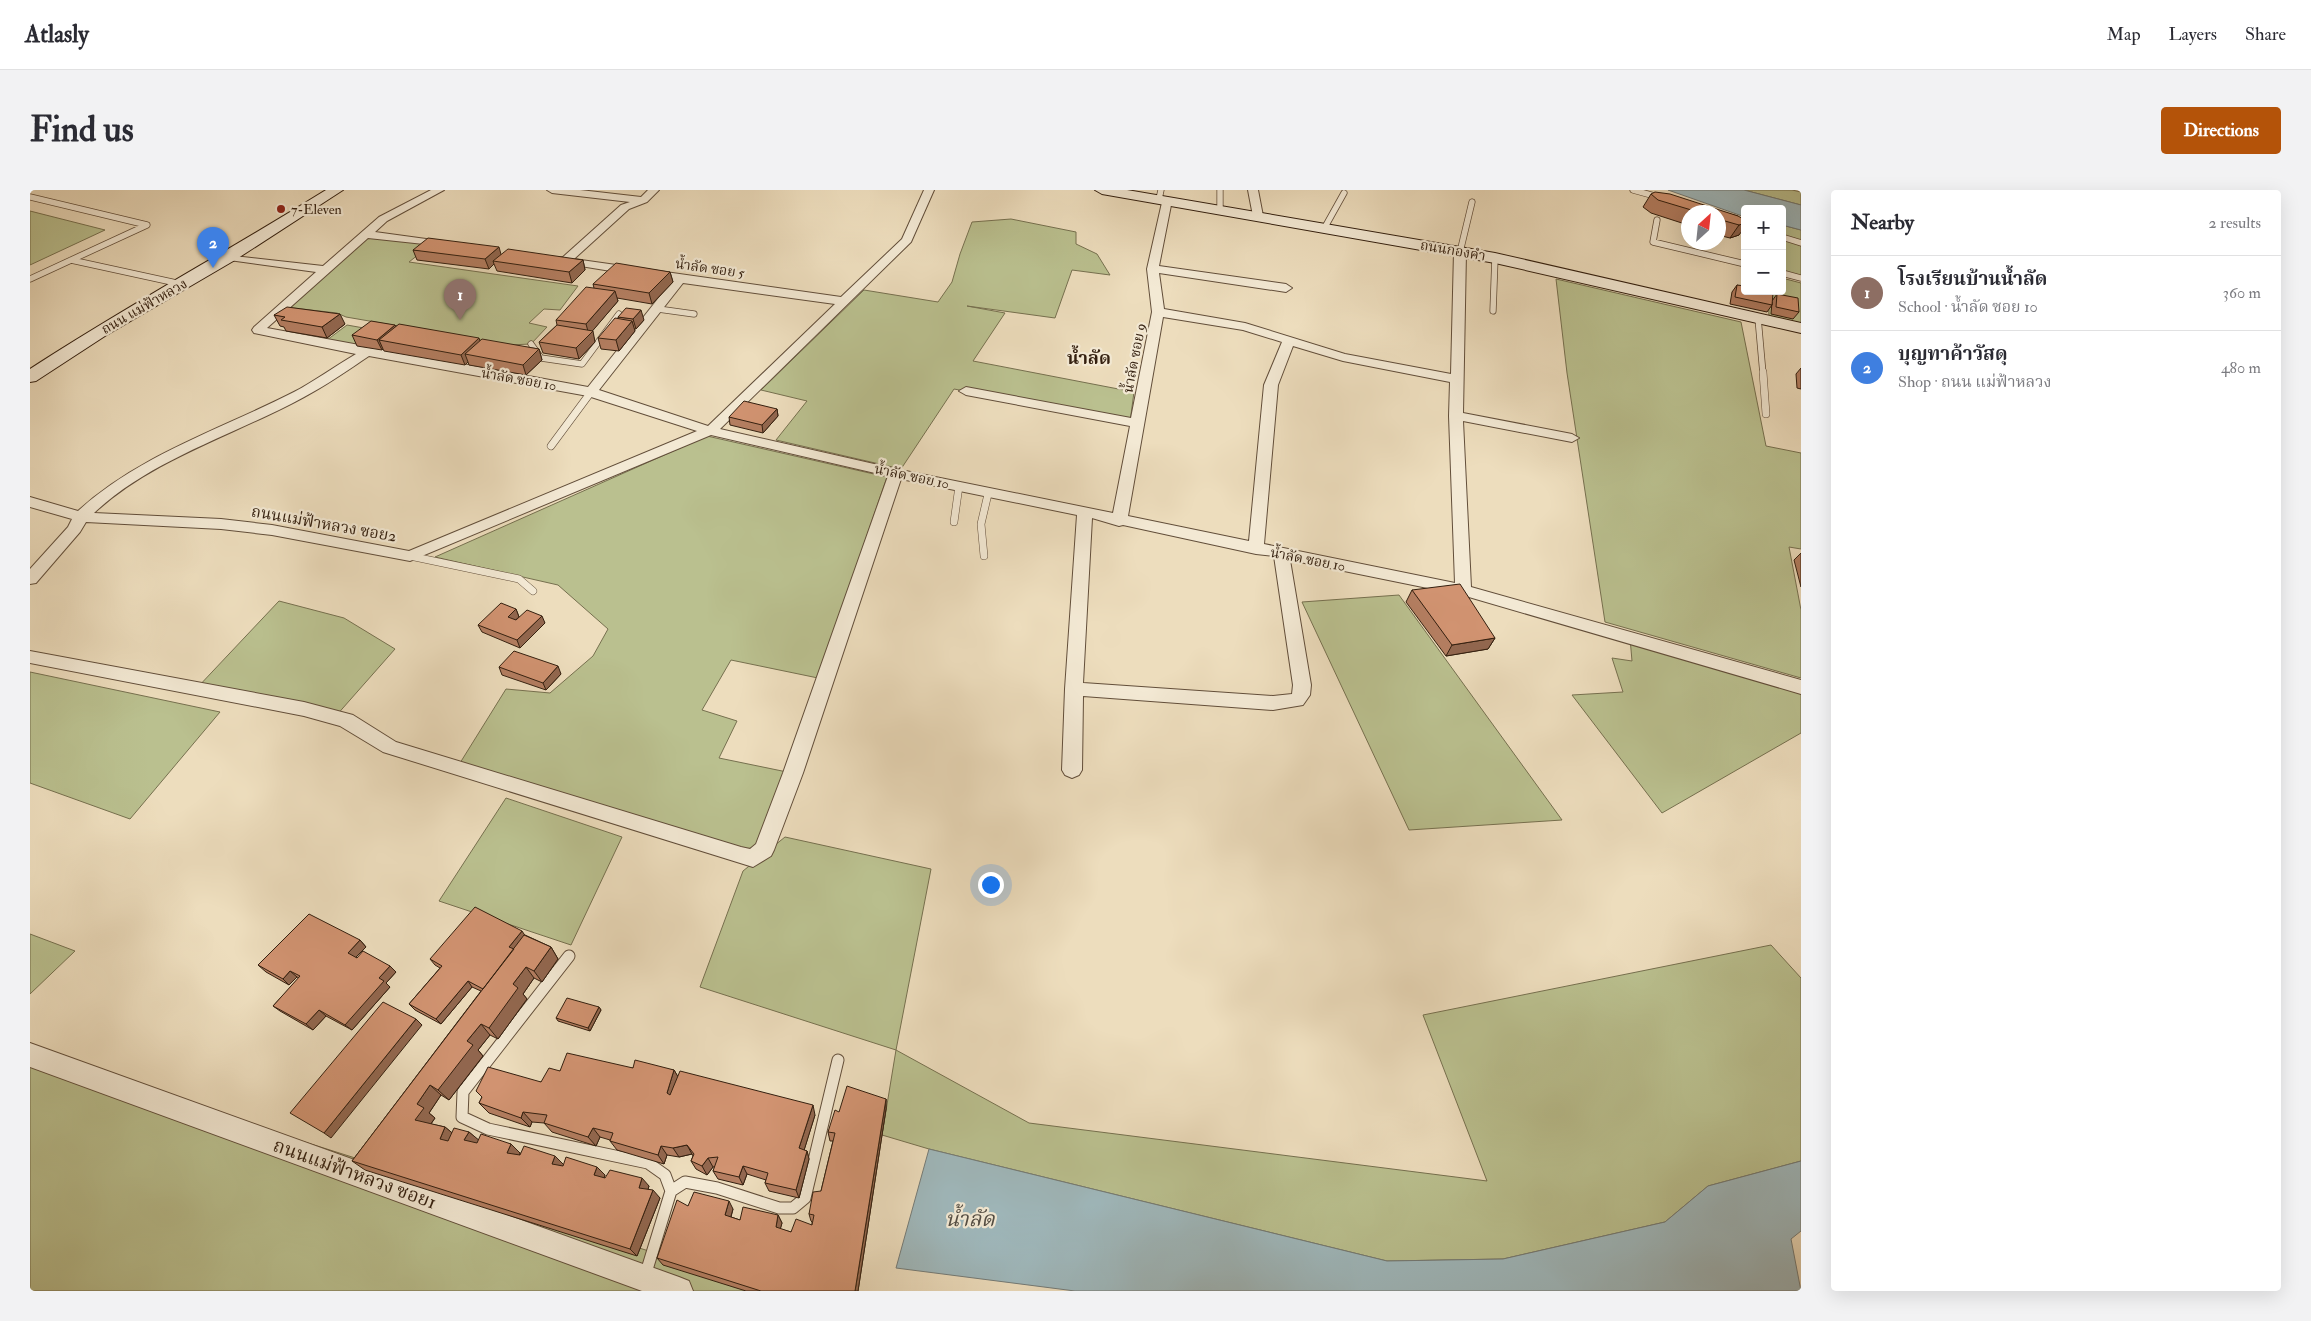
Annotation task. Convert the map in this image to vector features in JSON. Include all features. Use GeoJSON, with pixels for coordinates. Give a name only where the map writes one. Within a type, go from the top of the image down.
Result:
{"type":"FeatureCollection","features":[{"type":"Feature","properties":{"kind":"street","name":"ถนน แม่ฟ้าหลวง"},"geometry":{"type":"LineString","coordinates":[[30,377],[99,332],[229,257],[336,190]]}},
{"type":"Feature","properties":{"kind":"street","name":"น้ำลัด ซอย 10"},"geometry":{"type":"LineString","coordinates":[[440,190],[383,219],[258,330],[367,352],[591,392],[710,431],[896,474],[1463,590],[1801,687]]}},
{"type":"Feature","properties":{"kind":"street"},"geometry":{"type":"LineString","coordinates":[[552,190],[643,200]]}},
{"type":"Feature","properties":{"kind":"street"},"geometry":{"type":"LineString","coordinates":[[566,260],[626,207],[643,200],[654,190]]}},
{"type":"Feature","properties":{"kind":"street"},"geometry":{"type":"LineString","coordinates":[[710,431],[828,319],[842,301],[907,240],[929,190]]}},
{"type":"Feature","properties":{"kind":"street","name":"ถนนกองคำ"},"geometry":{"type":"LineString","coordinates":[[1102,190],[1162,196],[1220,209],[1495,258],[1801,328]]}},
{"type":"Feature","properties":{"kind":"street"},"geometry":{"type":"LineString","coordinates":[[1253,190],[1258,216]]}},
{"type":"Feature","properties":{"kind":"street","name":"น้ำลัด ซอย 9"},"geometry":{"type":"LineString","coordinates":[[1119,521],[1158,312],[1153,269],[1162,196]]}},
{"type":"Feature","properties":{"kind":"street"},"geometry":{"type":"LineString","coordinates":[[365,234],[461,247]]}},
{"type":"Feature","properties":{"kind":"street"},"geometry":{"type":"LineString","coordinates":[[1460,252],[1456,416],[1463,590]]}},
{"type":"Feature","properties":{"kind":"street"},"geometry":{"type":"LineString","coordinates":[[229,257],[325,270]]}},
{"type":"Feature","properties":{"kind":"street","name":"น้ำลัด ซอย 5"},"geometry":{"type":"LineString","coordinates":[[547,258],[680,279],[842,301]]}},
{"type":"Feature","properties":{"kind":"street"},"geometry":{"type":"LineString","coordinates":[[1153,269],[1286,288]]}},
{"type":"Feature","properties":{"kind":"street"},"geometry":{"type":"LineString","coordinates":[[591,392],[680,279]]}},
{"type":"Feature","properties":{"kind":"street"},"geometry":{"type":"LineString","coordinates":[[1158,312],[1245,327],[1343,358],[1456,378]]}},
{"type":"Feature","properties":{"kind":"street"},"geometry":{"type":"LineString","coordinates":[[1256,548],[1271,385],[1289,341]]}},
{"type":"Feature","properties":{"kind":"street"},"geometry":{"type":"LineString","coordinates":[[30,579],[76,529],[81,518],[97,502],[119,486],[165,460],[300,394],[367,352]]}},
{"type":"Feature","properties":{"kind":"street"},"geometry":{"type":"LineString","coordinates":[[966,391],[1137,423]]}},
{"type":"Feature","properties":{"kind":"street"},"geometry":{"type":"LineString","coordinates":[[1456,416],[1572,438]]}},
{"type":"Feature","properties":{"kind":"street","name":"ถนนแม่ฟ้าหลวง ซอย2"},"geometry":{"type":"LineString","coordinates":[[30,502],[81,518],[221,524],[272,530],[410,556],[710,431]]}},
{"type":"Feature","properties":{"kind":"street"},"geometry":{"type":"LineString","coordinates":[[30,657],[296,707],[346,720],[390,747],[577,806],[753,858],[764,850],[793,773],[896,474]]}},
{"type":"Feature","properties":{"kind":"street"},"geometry":{"type":"LineString","coordinates":[[1072,770],[1074,689],[1085,514]]}},
{"type":"Feature","properties":{"kind":"street"},"geometry":{"type":"LineString","coordinates":[[1074,689],[1273,703],[1297,700],[1301,695],[1302,685],[1281,553]]}},
{"type":"Feature","properties":{"kind":"street","name":"ถนนแม่ฟ้าหลวง ซอย1"},"geometry":{"type":"LineString","coordinates":[[30,1055],[679,1291]]}},
{"type":"Feature","properties":{"kind":"lane"},"geometry":{"type":"LineString","coordinates":[[1220,190],[1220,209]]}},
{"type":"Feature","properties":{"kind":"lane"},"geometry":{"type":"LineString","coordinates":[[1633,190],[1671,201]]}},
{"type":"Feature","properties":{"kind":"lane"},"geometry":{"type":"LineString","coordinates":[[1325,227],[1344,193]]}},
{"type":"Feature","properties":{"kind":"lane"},"geometry":{"type":"LineString","coordinates":[[30,197],[147,225],[30,279]]}},
{"type":"Feature","properties":{"kind":"lane"},"geometry":{"type":"LineString","coordinates":[[1460,252],[1472,202]]}},
{"type":"Feature","properties":{"kind":"lane"},"geometry":{"type":"LineString","coordinates":[[1658,220],[1653,242],[1741,263]]}},
{"type":"Feature","properties":{"kind":"lane"},"geometry":{"type":"LineString","coordinates":[[1786,238],[1801,243]]}},
{"type":"Feature","properties":{"kind":"lane"},"geometry":{"type":"LineString","coordinates":[[1493,311],[1495,258]]}},
{"type":"Feature","properties":{"kind":"lane"},"geometry":{"type":"LineString","coordinates":[[70,260],[181,284]]}},
{"type":"Feature","properties":{"kind":"lane"},"geometry":{"type":"LineString","coordinates":[[1786,274],[1801,278]]}},
{"type":"Feature","properties":{"kind":"lane"},"geometry":{"type":"LineString","coordinates":[[658,309],[694,314]]}},
{"type":"Feature","properties":{"kind":"lane"},"geometry":{"type":"LineString","coordinates":[[531,344],[541,358],[582,364],[594,350],[604,330],[619,314]]}},
{"type":"Feature","properties":{"kind":"lane"},"geometry":{"type":"LineString","coordinates":[[1758,318],[1766,414]]}},
{"type":"Feature","properties":{"kind":"lane"},"geometry":{"type":"LineString","coordinates":[[551,446],[591,392]]}},
{"type":"Feature","properties":{"kind":"lane"},"geometry":{"type":"LineString","coordinates":[[954,522],[959,486]]}},
{"type":"Feature","properties":{"kind":"lane"},"geometry":{"type":"LineString","coordinates":[[984,556],[979,533],[980,520],[988,494]]}},
{"type":"Feature","properties":{"kind":"lane"},"geometry":{"type":"LineString","coordinates":[[410,556],[519,578],[533,590]]}},
{"type":"Feature","properties":{"kind":"lane"},"geometry":{"type":"LineString","coordinates":[[570,956],[463,1092],[462,1117],[488,1129],[648,1163],[665,1175],[671,1191],[644,1278]]}},
{"type":"Feature","properties":{"kind":"lane"},"geometry":{"type":"LineString","coordinates":[[671,1191],[685,1182],[717,1188],[779,1208],[792,1208],[806,1198],[838,1060]]}},
{"type":"Feature","properties":{"kind":"green space"},"geometry":{"type":"Polygon","coordinates":[[[1744,190],[1792,190],[1801,192],[1801,205],[1744,190]]]}},
{"type":"Feature","properties":{"kind":"green space"},"geometry":{"type":"Polygon","coordinates":[[[30,211],[105,230],[30,265],[30,211]]]}},
{"type":"Feature","properties":{"kind":"green space"},"geometry":{"type":"Polygon","coordinates":[[[1011,219],[1076,232],[1076,244],[1097,254],[1110,275],[1072,270],[1055,318],[967,306],[1005,313],[973,361],[1134,392],[1130,422],[954,389],[901,469],[776,440],[807,401],[761,390],[864,290],[938,302],[952,282],[972,222],[1011,219]]]}},
{"type":"Feature","properties":{"kind":"green space"},"geometry":{"type":"Polygon","coordinates":[[[1786,226],[1801,230],[1801,278],[1786,274],[1786,226]]]}},
{"type":"Feature","properties":{"kind":"green space"},"geometry":{"type":"Polygon","coordinates":[[[365,234],[433,243],[409,262],[578,286],[560,310],[544,309],[529,323],[547,327],[531,344],[509,345],[346,317],[337,313],[284,307],[365,234]]]}},
{"type":"Feature","properties":{"kind":"green space"},"geometry":{"type":"Polygon","coordinates":[[[1556,279],[1741,322],[1766,446],[1801,453],[1801,549],[1789,547],[1801,610],[1801,678],[1605,622],[1567,373],[1556,279]]]}},
{"type":"Feature","properties":{"kind":"green space"},"geometry":{"type":"Polygon","coordinates":[[[1786,279],[1801,283],[1801,324],[1769,317],[1768,295],[1786,295],[1786,279]]]}},
{"type":"Feature","properties":{"kind":"green space"},"geometry":{"type":"Polygon","coordinates":[[[347,325],[375,330],[356,346],[327,340],[347,325]]]}},
{"type":"Feature","properties":{"kind":"green space"},"geometry":{"type":"Polygon","coordinates":[[[707,436],[887,477],[818,678],[731,660],[702,710],[737,721],[719,758],[787,772],[757,848],[732,849],[460,763],[506,689],[550,693],[593,656],[608,629],[558,585],[435,557],[707,436]]]}},
{"type":"Feature","properties":{"kind":"green space"},"geometry":{"type":"Polygon","coordinates":[[[1399,595],[1562,820],[1409,830],[1302,602],[1399,595]]]}},
{"type":"Feature","properties":{"kind":"green space"},"geometry":{"type":"Polygon","coordinates":[[[279,601],[344,618],[395,649],[335,717],[196,689],[279,601]]]}},
{"type":"Feature","properties":{"kind":"green space"},"geometry":{"type":"Polygon","coordinates":[[[1630,638],[1801,687],[1801,733],[1662,813],[1572,695],[1623,692],[1612,658],[1632,661],[1630,638]]]}},
{"type":"Feature","properties":{"kind":"green space"},"geometry":{"type":"Polygon","coordinates":[[[30,672],[220,712],[130,819],[30,783],[30,672]]]}},
{"type":"Feature","properties":{"kind":"green space"},"geometry":{"type":"Polygon","coordinates":[[[506,798],[622,837],[571,945],[439,901],[506,798]]]}},
{"type":"Feature","properties":{"kind":"green space"},"geometry":{"type":"Polygon","coordinates":[[[785,837],[931,869],[896,1050],[700,987],[743,871],[785,837]]]}},
{"type":"Feature","properties":{"kind":"green space"},"geometry":{"type":"Polygon","coordinates":[[[30,934],[75,951],[30,994],[30,934]]]}},
{"type":"Feature","properties":{"kind":"green space"},"geometry":{"type":"Polygon","coordinates":[[[1771,945],[1801,978],[1801,1161],[1708,1186],[1665,1222],[1503,1259],[1387,1261],[929,1149],[882,1135],[896,1050],[1029,1123],[1487,1181],[1423,1015],[1771,945]]]}},
{"type":"Feature","properties":{"kind":"green space"},"geometry":{"type":"Polygon","coordinates":[[[30,1055],[775,1291],[30,1291],[30,1055]]]}},
{"type":"Feature","properties":{"kind":"water"},"geometry":{"type":"Polygon","coordinates":[[[1668,190],[1744,190],[1801,205],[1801,230],[1786,226],[1786,205],[1741,205],[1741,216],[1726,210],[1726,205],[1711,205],[1668,190]]]}},
{"type":"Feature","properties":{"kind":"water","name":"น้ำลัด"},"geometry":{"type":"Polygon","coordinates":[[[929,1149],[1387,1261],[1503,1259],[1665,1222],[1708,1186],[1801,1161],[1801,1231],[1791,1239],[1801,1291],[1075,1291],[896,1268],[929,1149]]]}},
{"type":"Feature","properties":{"kind":"building"},"geometry":{"type":"Polygon","coordinates":[[[1655,192],[1670,194],[1704,205],[1681,205],[1681,207],[1658,200],[1651,194],[1655,192]]]}},
{"type":"Feature","properties":{"kind":"building"},"geometry":{"type":"Polygon","coordinates":[[[1726,212],[1741,218],[1741,224],[1726,221],[1726,212]]]}},
{"type":"Feature","properties":{"kind":"building"},"geometry":{"type":"Polygon","coordinates":[[[428,238],[499,247],[485,259],[413,250],[428,238]]]}},
{"type":"Feature","properties":{"kind":"building"},"geometry":{"type":"Polygon","coordinates":[[[508,249],[583,260],[569,272],[493,261],[508,249]]]}},
{"type":"Feature","properties":{"kind":"building"},"geometry":{"type":"Polygon","coordinates":[[[616,263],[670,272],[649,293],[593,284],[616,263]]]}},
{"type":"Feature","properties":{"kind":"building"},"geometry":{"type":"Polygon","coordinates":[[[1737,285],[1741,286],[1741,295],[1773,295],[1772,305],[1735,297],[1737,285]]]}},
{"type":"Feature","properties":{"kind":"building"},"geometry":{"type":"Polygon","coordinates":[[[586,287],[615,291],[586,324],[556,320],[586,287]]]}},
{"type":"Feature","properties":{"kind":"building"},"geometry":{"type":"Polygon","coordinates":[[[1777,295],[1798,298],[1799,312],[1776,307],[1777,295]]]}},
{"type":"Feature","properties":{"kind":"building"},"geometry":{"type":"Polygon","coordinates":[[[287,307],[340,314],[322,327],[281,320],[285,317],[274,315],[287,307]]]}},
{"type":"Feature","properties":{"kind":"building"},"geometry":{"type":"Polygon","coordinates":[[[626,308],[641,310],[633,319],[618,317],[626,308]]]}},
{"type":"Feature","properties":{"kind":"building"},"geometry":{"type":"Polygon","coordinates":[[[615,318],[632,321],[616,340],[598,338],[615,318]]]}},
{"type":"Feature","properties":{"kind":"building"},"geometry":{"type":"Polygon","coordinates":[[[371,321],[395,325],[377,340],[352,335],[371,321]]]}},
{"type":"Feature","properties":{"kind":"building"},"geometry":{"type":"Polygon","coordinates":[[[399,324],[479,338],[461,355],[379,340],[399,324]]]}},
{"type":"Feature","properties":{"kind":"building"},"geometry":{"type":"Polygon","coordinates":[[[557,325],[593,331],[576,348],[539,342],[557,325]]]}},
{"type":"Feature","properties":{"kind":"building"},"geometry":{"type":"Polygon","coordinates":[[[482,339],[539,349],[523,365],[465,354],[482,339]]]}},
{"type":"Feature","properties":{"kind":"building"},"geometry":{"type":"Polygon","coordinates":[[[744,401],[777,409],[762,425],[729,417],[744,401]]]}},
{"type":"Feature","properties":{"kind":"building"},"geometry":{"type":"Polygon","coordinates":[[[1460,584],[1495,638],[1452,645],[1412,590],[1460,584]]]}},
{"type":"Feature","properties":{"kind":"building"},"geometry":{"type":"Polygon","coordinates":[[[501,603],[516,609],[508,617],[516,620],[527,610],[542,616],[517,640],[478,625],[501,603]]]}},
{"type":"Feature","properties":{"kind":"building"},"geometry":{"type":"Polygon","coordinates":[[[514,651],[558,666],[543,683],[499,667],[514,651]]]}},
{"type":"Feature","properties":{"kind":"building"},"geometry":{"type":"Polygon","coordinates":[[[475,907],[522,931],[509,947],[514,949],[483,989],[468,981],[436,1019],[409,1004],[442,966],[430,959],[475,907]]]}},
{"type":"Feature","properties":{"kind":"building"},"geometry":{"type":"Polygon","coordinates":[[[309,914],[360,940],[348,953],[357,958],[363,951],[390,966],[379,978],[384,981],[345,1025],[319,1010],[306,1024],[273,1006],[300,976],[290,971],[283,979],[258,965],[309,914]]]}},
{"type":"Feature","properties":{"kind":"building"},"geometry":{"type":"Polygon","coordinates":[[[524,935],[551,947],[534,971],[526,967],[513,984],[518,988],[489,1028],[481,1024],[467,1041],[473,1045],[438,1090],[430,1085],[417,1104],[424,1108],[415,1120],[445,1127],[440,1139],[448,1141],[454,1128],[469,1132],[464,1140],[477,1143],[481,1134],[511,1144],[507,1153],[520,1155],[524,1146],[555,1156],[552,1164],[563,1166],[566,1157],[597,1167],[594,1175],[605,1178],[610,1170],[642,1178],[639,1188],[653,1190],[630,1249],[352,1161],[524,935]]]}},
{"type":"Feature","properties":{"kind":"building"},"geometry":{"type":"Polygon","coordinates":[[[567,998],[599,1007],[588,1028],[556,1018],[567,998]]]}},
{"type":"Feature","properties":{"kind":"building"},"geometry":{"type":"Polygon","coordinates":[[[383,1002],[416,1019],[324,1133],[290,1113],[383,1002]]]}},
{"type":"Feature","properties":{"kind":"building"},"geometry":{"type":"Polygon","coordinates":[[[567,1053],[633,1068],[635,1060],[674,1070],[667,1093],[670,1095],[680,1071],[813,1105],[799,1148],[807,1151],[796,1190],[765,1183],[768,1173],[743,1166],[739,1177],[713,1171],[718,1157],[708,1158],[702,1166],[691,1161],[694,1154],[687,1145],[673,1148],[661,1146],[658,1155],[610,1141],[613,1133],[593,1128],[588,1137],[544,1123],[547,1115],[523,1112],[521,1118],[479,1103],[482,1097],[476,1091],[488,1067],[541,1082],[549,1068],[560,1071],[567,1053]]]}},
{"type":"Feature","properties":{"kind":"building"},"geometry":{"type":"Polygon","coordinates":[[[847,1086],[886,1099],[855,1291],[761,1291],[657,1258],[677,1200],[688,1206],[694,1192],[729,1201],[725,1215],[740,1220],[743,1207],[778,1215],[776,1227],[791,1232],[796,1219],[812,1225],[814,1215],[809,1214],[813,1192],[821,1191],[835,1133],[828,1132],[835,1110],[839,1112],[847,1086]]]}},
{"type":"Feature","properties":{"kind":"place","name":"7-Eleven"},"geometry":{"type":"Point","coordinates":[281,209]}},
{"type":"Feature","properties":{"kind":"place","name":"บุญทาค้าวัสดุ"},"geometry":{"type":"Point","coordinates":[213,268]}},
{"type":"Feature","properties":{"kind":"place","name":"โรงเรียนบ้านน้ำลัด"},"geometry":{"type":"Point","coordinates":[460,320]}},
{"type":"Feature","properties":{"kind":"district","name":"น้ำลัด"},"geometry":{"type":"Point","coordinates":[1089,358]}}]}
